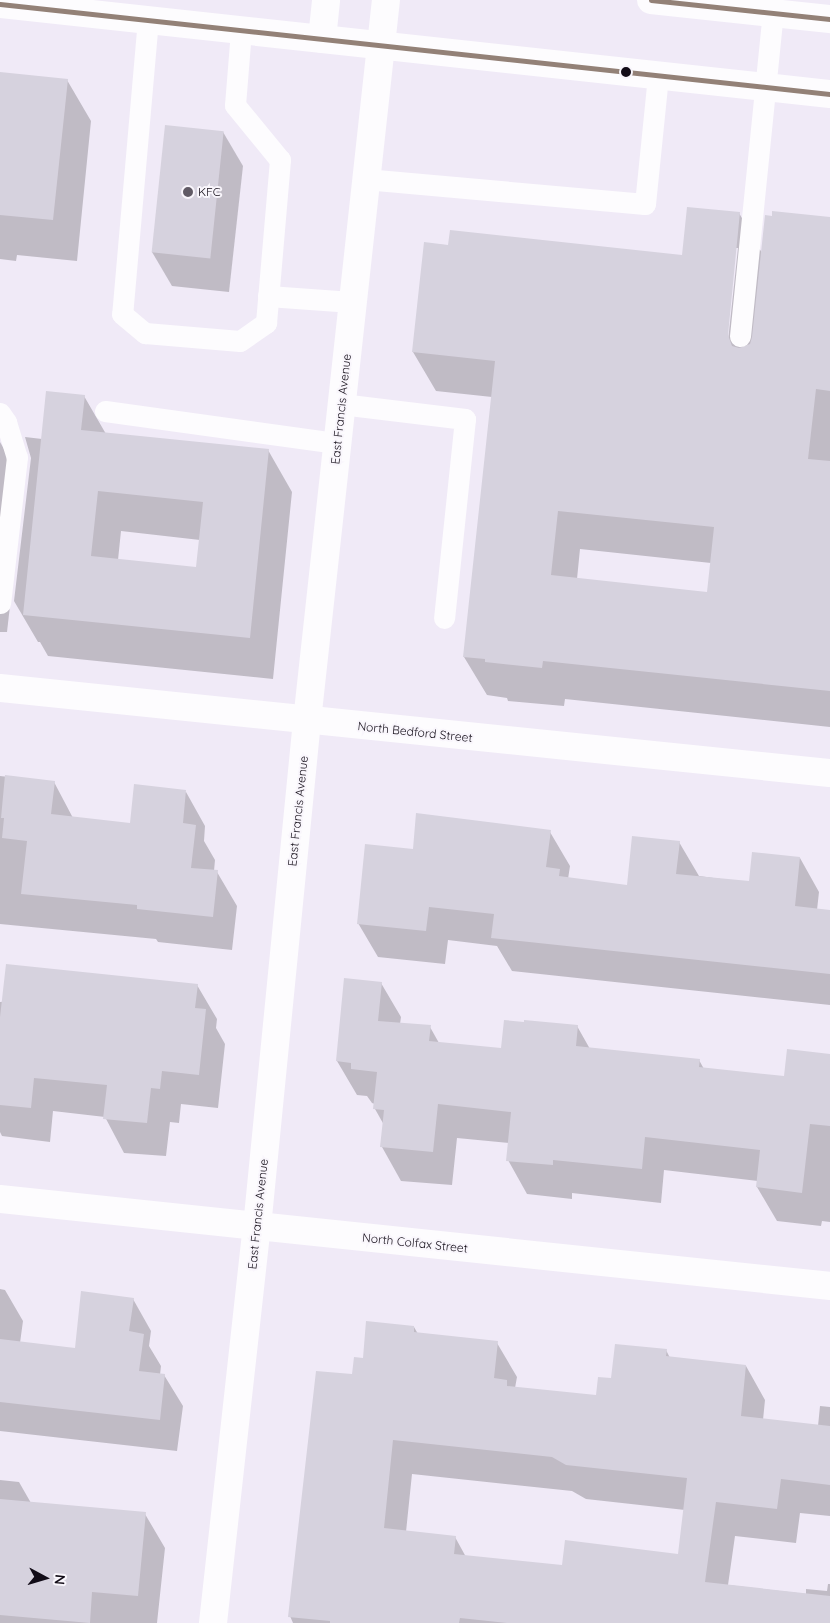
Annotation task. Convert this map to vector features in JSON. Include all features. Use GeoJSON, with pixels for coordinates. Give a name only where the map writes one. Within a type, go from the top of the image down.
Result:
{"type":"FeatureCollection","features":[{"type":"Feature","properties":{"kind":"street"},"geometry":{"type":"LineString","coordinates":[[322,39],[326,0]]}},
{"type":"Feature","properties":{"kind":"street","name":"East Francis Avenue"},"geometry":{"type":"LineString","coordinates":[[213,1623],[257,1227],[307,721],[386,0]]}},
{"type":"Feature","properties":{"kind":"street"},"geometry":{"type":"LineString","coordinates":[[651,0],[830,19]]}},
{"type":"Feature","properties":{"kind":"street"},"geometry":{"type":"LineString","coordinates":[[0,4],[830,94]]}},
{"type":"Feature","properties":{"kind":"street","name":"North Bedford Street"},"geometry":{"type":"LineString","coordinates":[[0,688],[307,721],[830,773]]}},
{"type":"Feature","properties":{"kind":"street","name":"North Colfax Street"},"geometry":{"type":"LineString","coordinates":[[0,1200],[830,1286]]}},
{"type":"Feature","properties":{"kind":"lane"},"geometry":{"type":"LineString","coordinates":[[740,336],[773,13]]}},
{"type":"Feature","properties":{"kind":"lane"},"geometry":{"type":"LineString","coordinates":[[148,19],[122,314],[144,333],[240,341],[266,323],[280,160],[235,105],[241,30]]}},
{"type":"Feature","properties":{"kind":"lane"},"geometry":{"type":"LineString","coordinates":[[365,179],[645,204],[658,75]]}},
{"type":"Feature","properties":{"kind":"lane"},"geometry":{"type":"LineString","coordinates":[[268,296],[352,302]]}},
{"type":"Feature","properties":{"kind":"lane"},"geometry":{"type":"LineString","coordinates":[[341,404],[465,419],[444,618]]}},
{"type":"Feature","properties":{"kind":"lane"},"geometry":{"type":"LineString","coordinates":[[105,411],[337,442]]}},
{"type":"Feature","properties":{"kind":"lane"},"geometry":{"type":"LineString","coordinates":[[0,413],[6,422],[17,457],[0,603]]}},
{"type":"Feature","properties":{"kind":"building"},"geometry":{"type":"Polygon","coordinates":[[[0,72],[68,79],[53,220],[0,215],[0,72]]]}},
{"type":"Feature","properties":{"kind":"building"},"geometry":{"type":"Polygon","coordinates":[[[165,125],[224,131],[210,258],[152,252],[165,125]]]}},
{"type":"Feature","properties":{"kind":"building"},"geometry":{"type":"Polygon","coordinates":[[[687,207],[740,212],[728,335],[732,346],[739,348],[750,344],[752,337],[765,215],[772,216],[772,211],[830,217],[830,391],[816,389],[808,459],[830,461],[830,691],[543,661],[542,668],[485,662],[485,659],[463,657],[495,361],[412,352],[424,242],[448,245],[450,230],[682,255],[687,207]],[[558,511],[551,575],[707,592],[714,527],[558,511]]]}},
{"type":"Feature","properties":{"kind":"building"},"geometry":{"type":"Polygon","coordinates":[[[46,391],[85,395],[81,430],[269,449],[250,638],[23,615],[46,391]],[[98,491],[91,556],[196,567],[203,502],[98,491]]]}},
{"type":"Feature","properties":{"kind":"building"},"geometry":{"type":"Polygon","coordinates":[[[5,775],[55,781],[51,814],[130,823],[134,784],[186,790],[183,823],[196,825],[191,868],[218,870],[213,917],[137,909],[137,905],[21,894],[27,841],[2,838],[4,818],[1,818],[5,775]]]}},
{"type":"Feature","properties":{"kind":"building"},"geometry":{"type":"Polygon","coordinates":[[[416,813],[551,830],[546,867],[560,869],[559,876],[627,885],[632,836],[680,841],[676,874],[749,881],[752,852],[800,857],[795,906],[830,910],[830,974],[491,938],[494,914],[429,907],[426,931],[357,924],[365,844],[413,849],[416,813]]]}},
{"type":"Feature","properties":{"kind":"building"},"geometry":{"type":"Polygon","coordinates":[[[6,964],[198,984],[195,1008],[206,1009],[199,1075],[162,1071],[160,1089],[151,1088],[147,1123],[103,1119],[107,1085],[34,1078],[31,1108],[0,1105],[0,1017],[6,964]]]}},
{"type":"Feature","properties":{"kind":"building"},"geometry":{"type":"Polygon","coordinates":[[[344,978],[382,982],[378,1021],[431,1025],[429,1041],[501,1048],[504,1020],[524,1022],[524,1020],[578,1025],[576,1046],[700,1059],[699,1067],[784,1076],[787,1049],[830,1054],[830,1126],[810,1124],[802,1193],[756,1187],[760,1150],[645,1137],[642,1169],[553,1160],[553,1165],[506,1161],[511,1112],[438,1104],[433,1152],[380,1147],[384,1110],[373,1109],[377,1072],[351,1069],[351,1063],[336,1061],[344,978]]]}},
{"type":"Feature","properties":{"kind":"building"},"geometry":{"type":"Polygon","coordinates":[[[81,1291],[134,1298],[129,1331],[144,1334],[139,1371],[165,1374],[160,1420],[0,1402],[0,1339],[75,1348],[81,1291]]]}},
{"type":"Feature","properties":{"kind":"building"},"geometry":{"type":"Polygon","coordinates":[[[366,1321],[414,1326],[414,1332],[498,1341],[494,1378],[507,1380],[507,1386],[596,1395],[598,1377],[611,1378],[615,1344],[667,1349],[666,1356],[746,1365],[741,1416],[830,1426],[830,1485],[781,1479],[777,1509],[716,1502],[705,1582],[830,1596],[830,1623],[507,1623],[460,1618],[459,1623],[330,1623],[330,1621],[288,1617],[316,1371],[352,1374],[354,1357],[363,1358],[366,1321]],[[393,1440],[384,1528],[456,1536],[454,1554],[562,1565],[565,1540],[678,1554],[687,1478],[566,1465],[552,1457],[393,1440]]]}},
{"type":"Feature","properties":{"kind":"building"},"geometry":{"type":"Polygon","coordinates":[[[0,1499],[146,1512],[138,1596],[92,1592],[90,1623],[0,1615],[0,1499]]]}},
{"type":"Feature","properties":{"kind":"transit line"},"geometry":{"type":"LineString","coordinates":[[651,0],[830,19]]}},
{"type":"Feature","properties":{"kind":"transit line"},"geometry":{"type":"LineString","coordinates":[[0,4],[830,94]]}},
{"type":"Feature","properties":{"kind":"place","name":"KFC"},"geometry":{"type":"Point","coordinates":[188,192]}}]}
